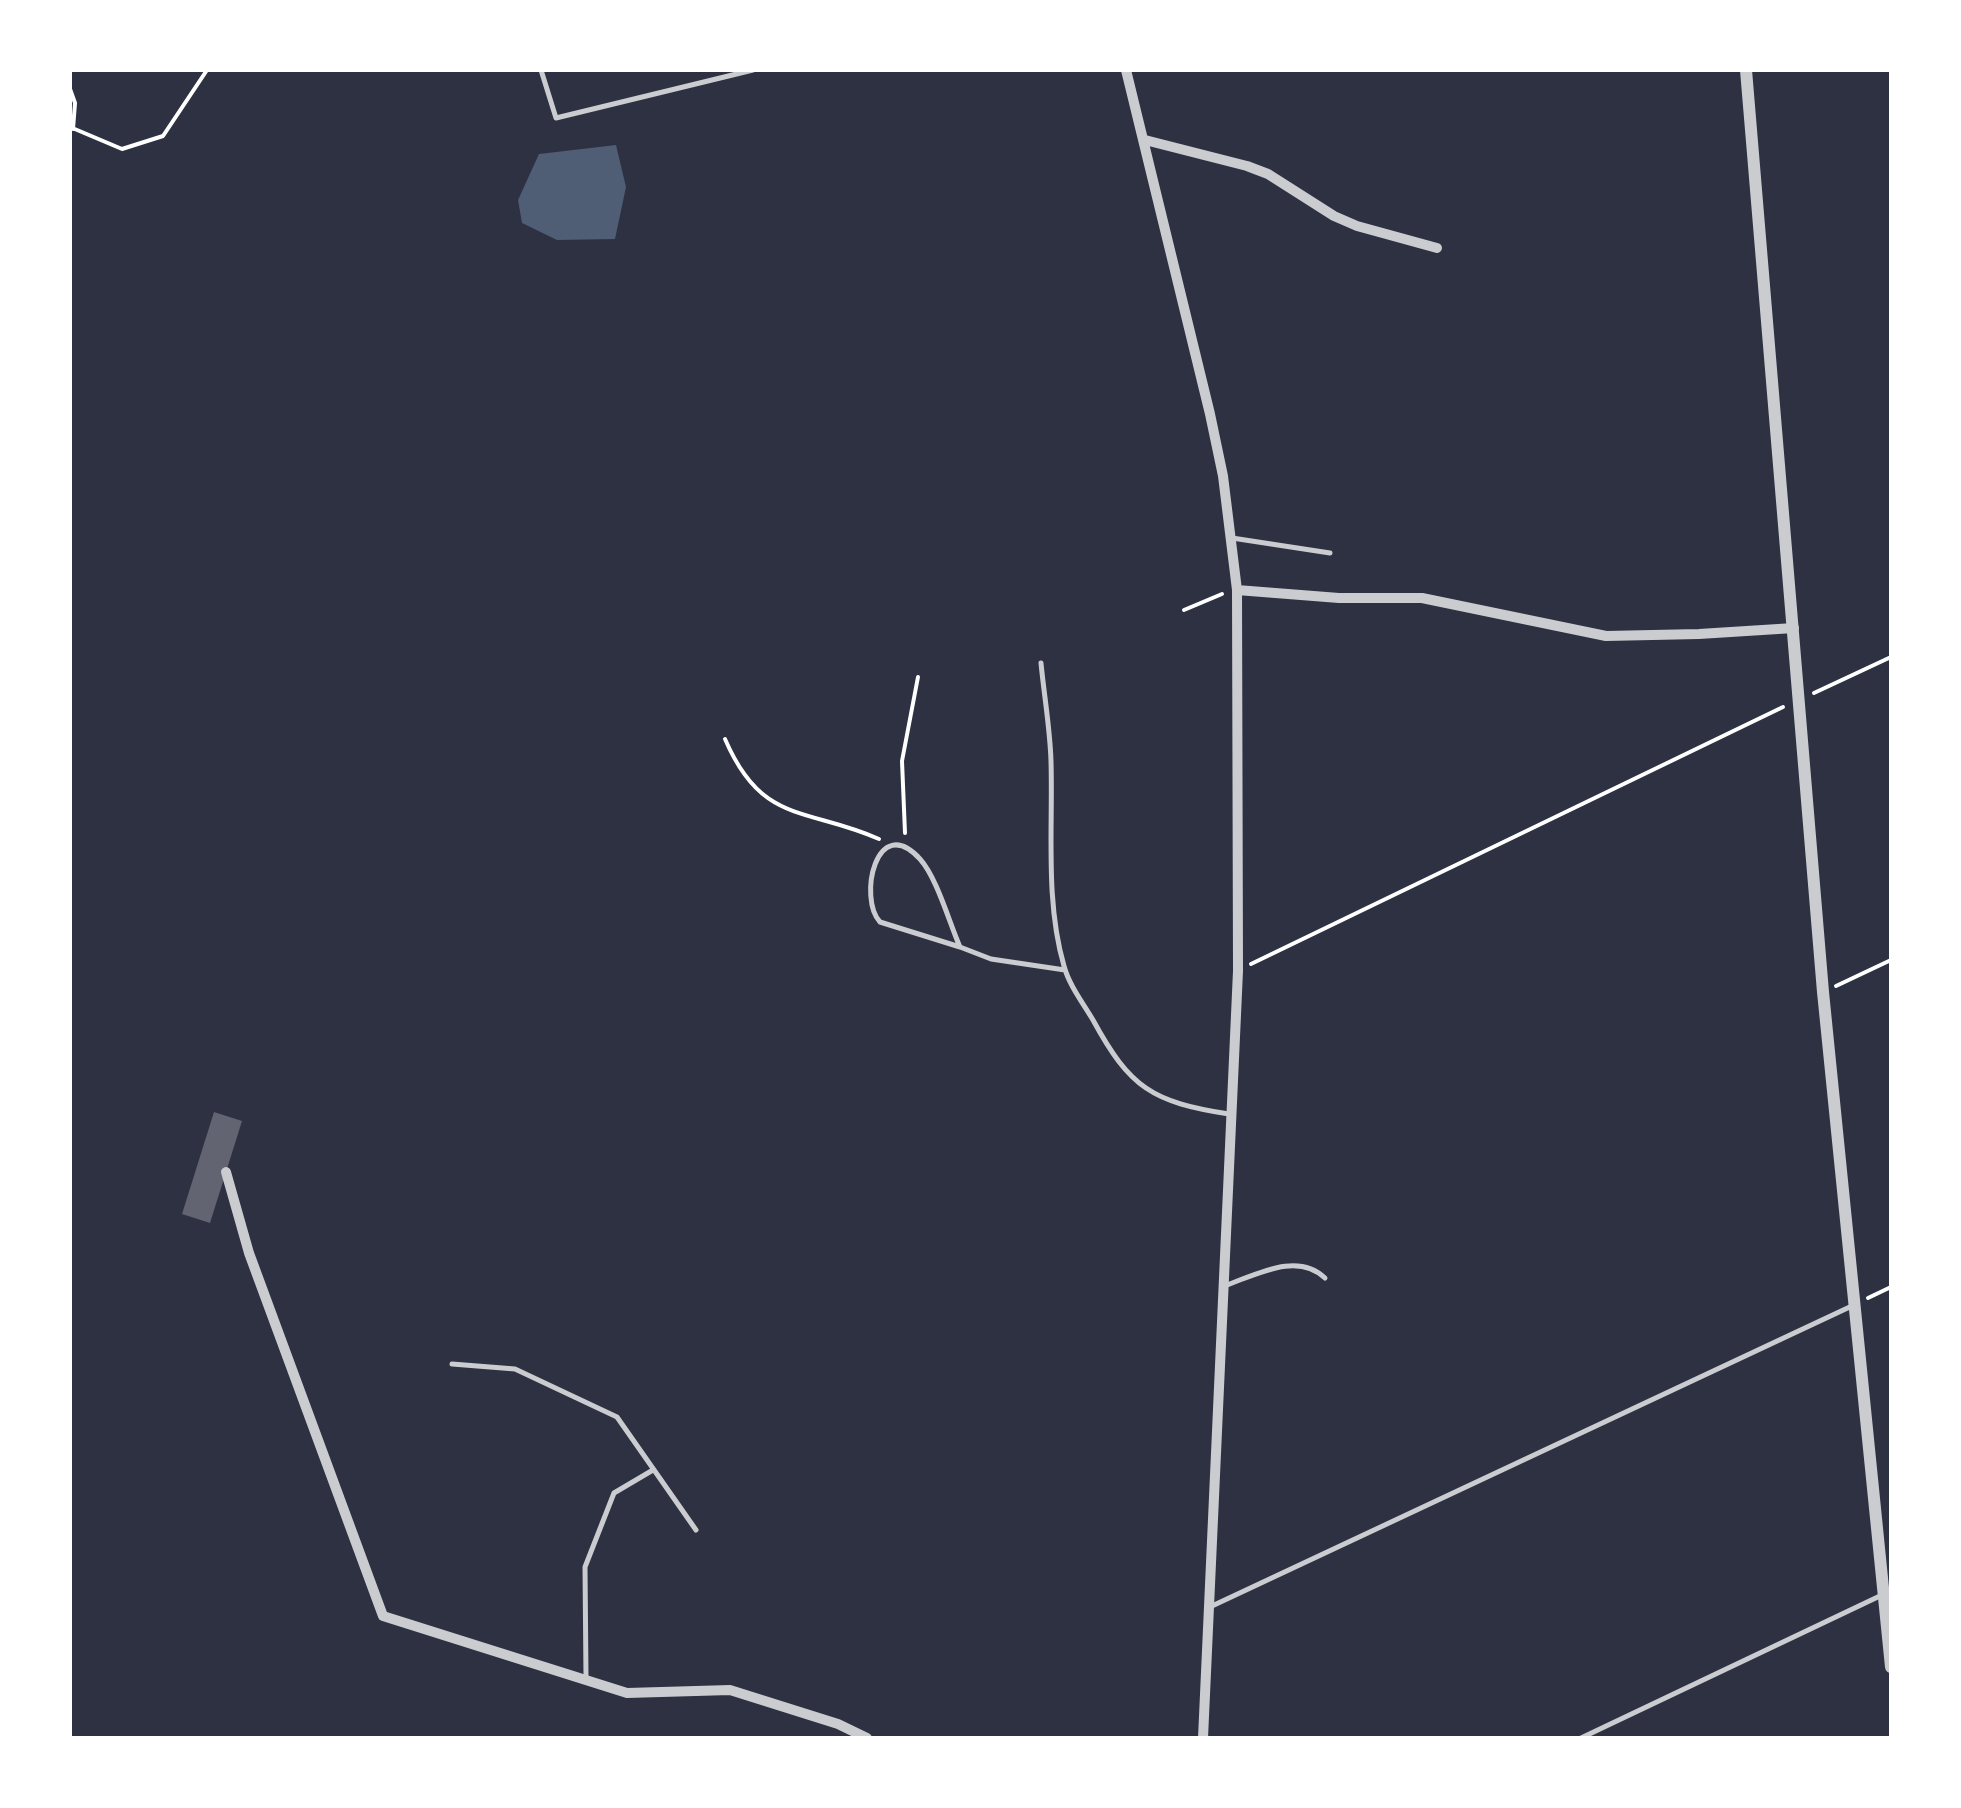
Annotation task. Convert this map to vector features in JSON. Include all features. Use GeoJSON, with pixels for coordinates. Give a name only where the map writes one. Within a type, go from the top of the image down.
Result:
{"type":"FeatureCollection","features":[{"type":"Feature","properties":{"kind":"street"},"geometry":{"type":"LineString","coordinates":[[1126,70],[1210,414],[1232,538],[1236,590],[1238,970],[1204,1738]]}},
{"type":"Feature","properties":{"kind":"street"},"geometry":{"type":"LineString","coordinates":[[1746,70],[1823,992],[1891,1667]]}},
{"type":"Feature","properties":{"kind":"street"},"geometry":{"type":"LineString","coordinates":[[1145,140],[1247,166],[1268,174],[1357,226],[1437,248]]}},
{"type":"Feature","properties":{"kind":"street"},"geometry":{"type":"LineString","coordinates":[[1236,590],[1339,598],[1422,598],[1606,636],[1794,628]]}},
{"type":"Feature","properties":{"kind":"street"},"geometry":{"type":"LineString","coordinates":[[226,1172],[249,1253],[384,1616],[627,1693],[730,1690],[838,1724],[867,1738]]}},
{"type":"Feature","properties":{"kind":"lane"},"geometry":{"type":"LineString","coordinates":[[541,70],[556,118],[753,70]]}},
{"type":"Feature","properties":{"kind":"lane"},"geometry":{"type":"LineString","coordinates":[[1232,538],[1330,553]]}},
{"type":"Feature","properties":{"kind":"lane"},"geometry":{"type":"LineString","coordinates":[[1040,663],[1051,756],[1056,930],[1065,970],[1111,1053],[1126,1072],[1165,1100],[1183,1107],[1232,1114]]}},
{"type":"Feature","properties":{"kind":"lane"},"geometry":{"type":"LineString","coordinates":[[960,947],[919,858],[893,844],[879,853],[872,908],[880,922],[991,960],[1065,970]]}},
{"type":"Feature","properties":{"kind":"lane"},"geometry":{"type":"LineString","coordinates":[[1224,1286],[1292,1264],[1316,1269],[1325,1278]]}},
{"type":"Feature","properties":{"kind":"lane"},"geometry":{"type":"LineString","coordinates":[[1211,1606],[1856,1304]]}},
{"type":"Feature","properties":{"kind":"lane"},"geometry":{"type":"LineString","coordinates":[[452,1364],[515,1369],[617,1417],[696,1530]]}},
{"type":"Feature","properties":{"kind":"lane"},"geometry":{"type":"LineString","coordinates":[[586,1680],[585,1567],[614,1493],[653,1470]]}},
{"type":"Feature","properties":{"kind":"lane"},"geometry":{"type":"LineString","coordinates":[[1581,1738],[1884,1594]]}},
{"type":"Feature","properties":{"kind":"path"},"geometry":{"type":"LineString","coordinates":[[70,88],[75,103],[72,128],[122,149],[162,136],[185,107],[206,70]]}},
{"type":"Feature","properties":{"kind":"path"},"geometry":{"type":"LineString","coordinates":[[1184,610],[1203,599],[1236,590]]}},
{"type":"Feature","properties":{"kind":"path"},"geometry":{"type":"LineString","coordinates":[[1238,970],[1891,657]]}},
{"type":"Feature","properties":{"kind":"path"},"geometry":{"type":"LineString","coordinates":[[905,848],[902,762],[918,678]]}},
{"type":"Feature","properties":{"kind":"path"},"geometry":{"type":"LineString","coordinates":[[724,740],[750,786],[768,800],[789,812],[832,822],[893,844]]}},
{"type":"Feature","properties":{"kind":"path"},"geometry":{"type":"LineString","coordinates":[[1823,992],[1891,960]]}},
{"type":"Feature","properties":{"kind":"path"},"geometry":{"type":"LineString","coordinates":[[1856,1304],[1891,1287]]}},
{"type":"Feature","properties":{"kind":"water"},"geometry":{"type":"Polygon","coordinates":[[[616,145],[626,187],[615,239],[557,240],[522,223],[518,200],[539,154],[616,145]]]}},
{"type":"Feature","properties":{"kind":"building"},"geometry":{"type":"Polygon","coordinates":[[[214,1112],[242,1121],[210,1223],[182,1214],[214,1112]]]}}]}
